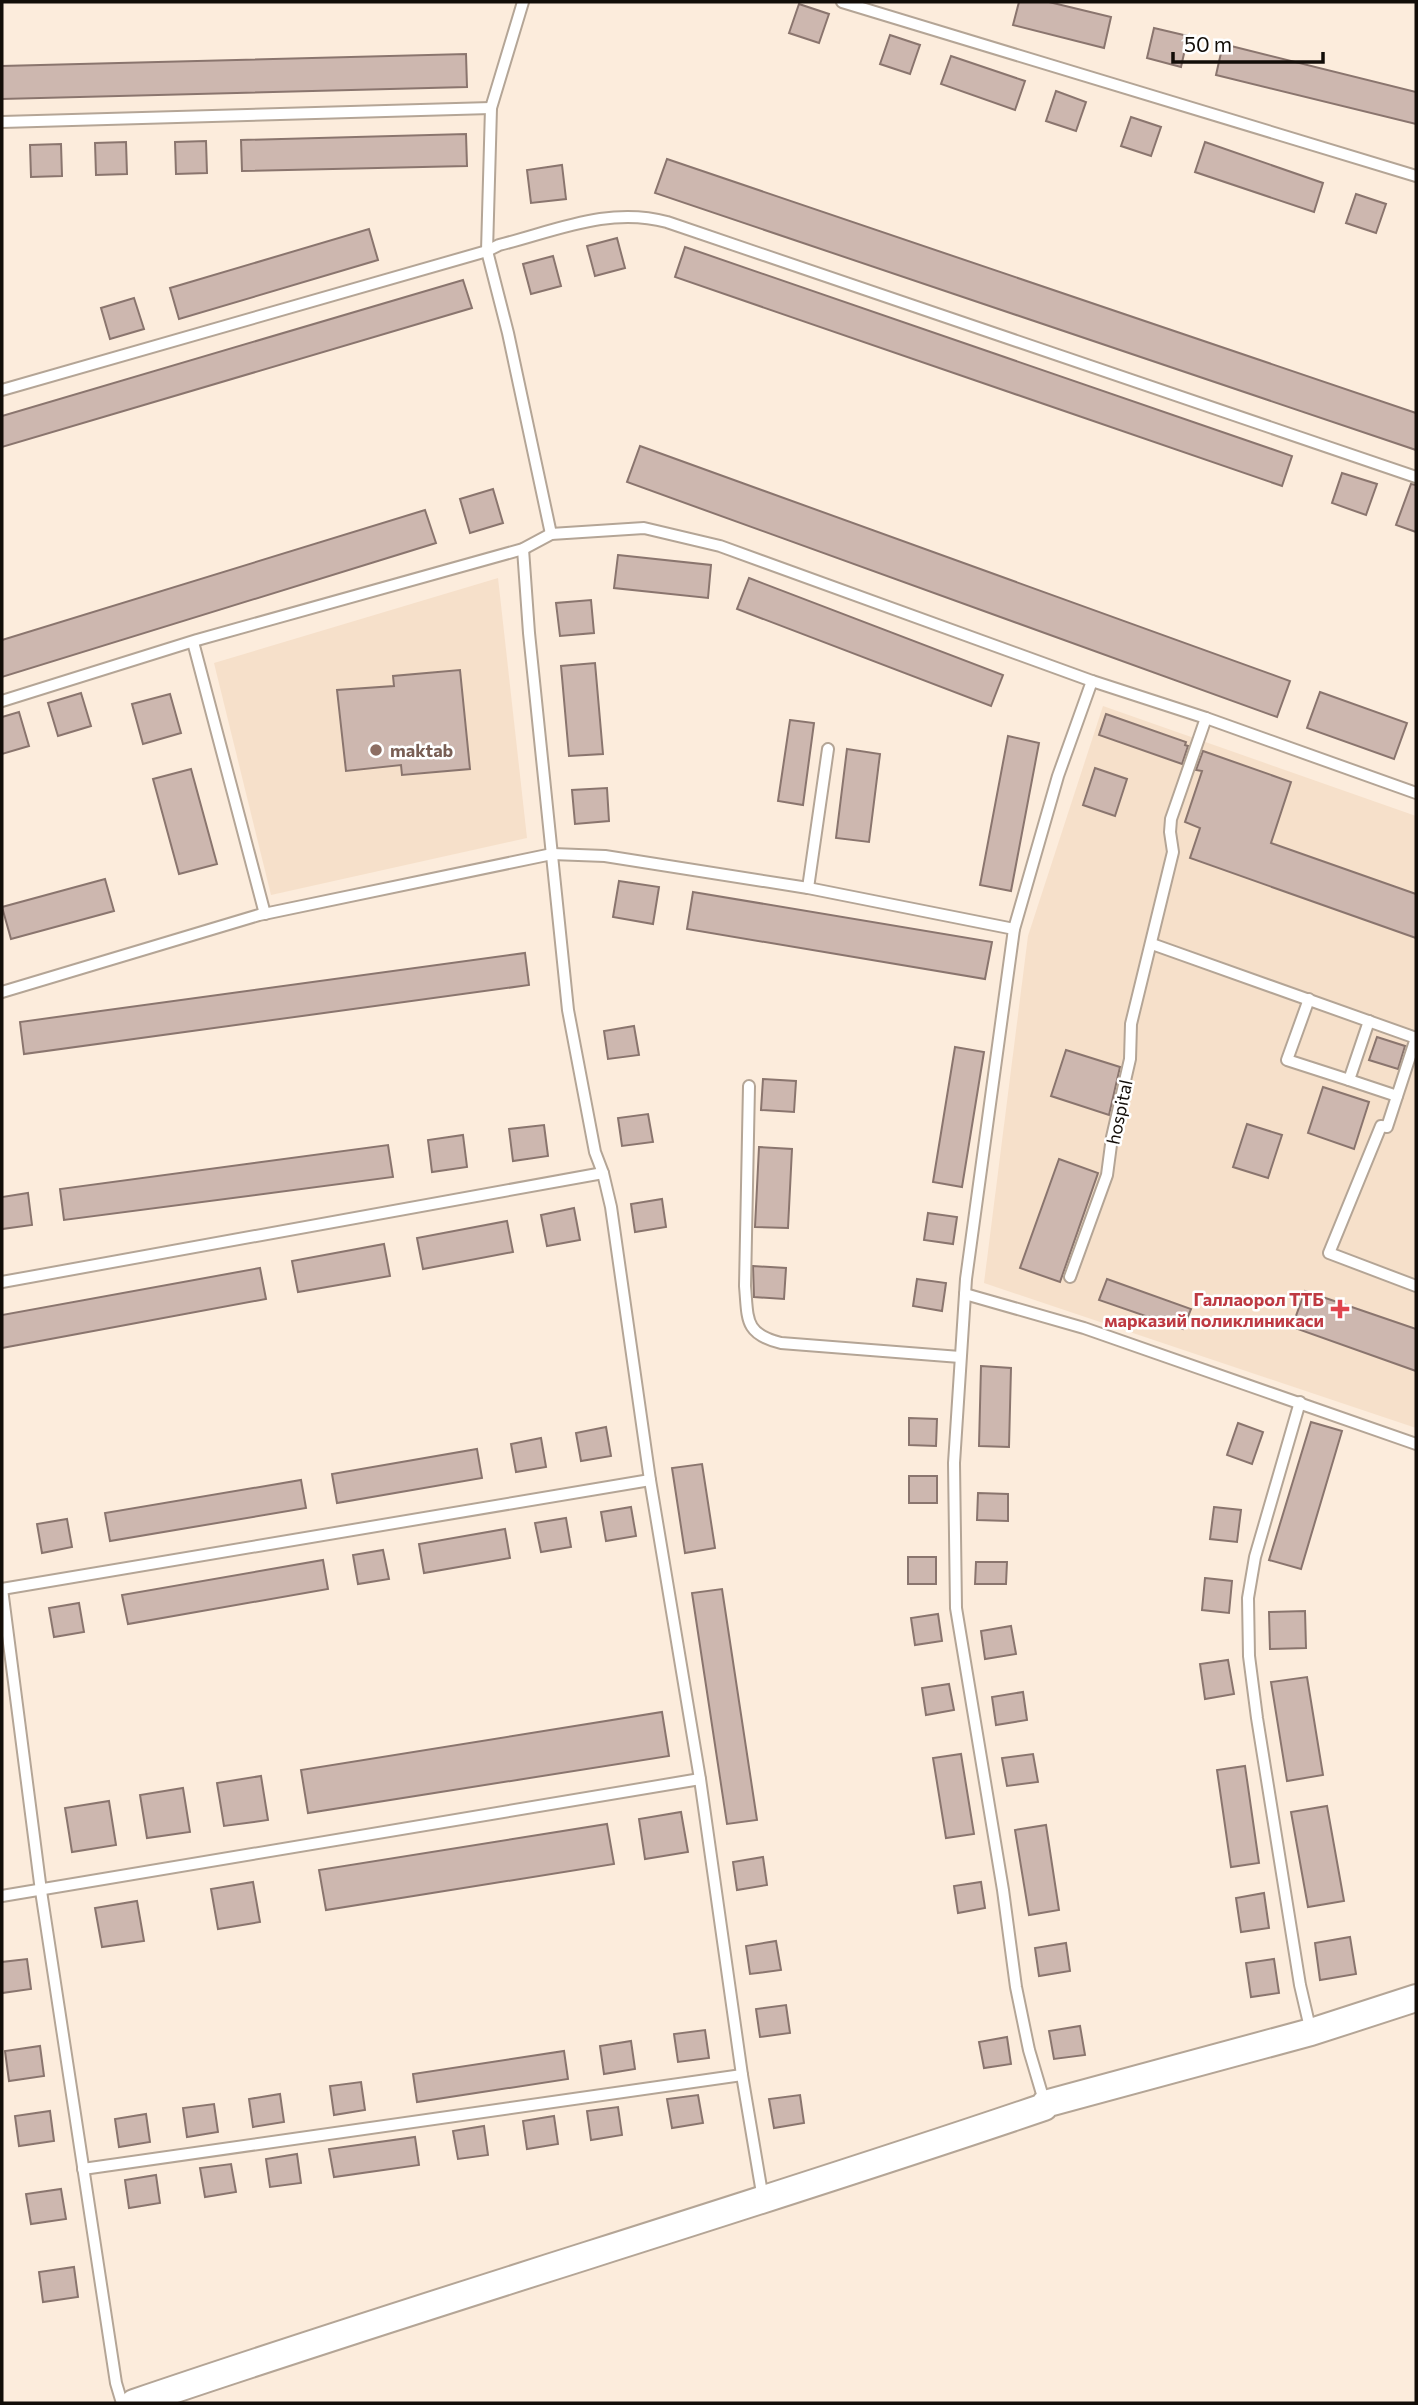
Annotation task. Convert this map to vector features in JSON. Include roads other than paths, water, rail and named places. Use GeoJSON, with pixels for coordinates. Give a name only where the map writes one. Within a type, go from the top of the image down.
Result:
{"type":"FeatureCollection","features":[{"type":"Feature","properties":{"kind":"street"},"geometry":{"type":"LineString","coordinates":[[134,2403],[914,2151],[1044,2107],[1045,2104],[1311,2032],[1416,1998]]}},
{"type":"Feature","properties":{"kind":"lane"},"geometry":{"type":"LineString","coordinates":[[523,2],[491,108],[487,251],[521,390],[551,534]]}},
{"type":"Feature","properties":{"kind":"lane"},"geometry":{"type":"LineString","coordinates":[[842,2],[1416,176]]}},
{"type":"Feature","properties":{"kind":"lane"},"geometry":{"type":"LineString","coordinates":[[2,122],[491,108]]}},
{"type":"Feature","properties":{"kind":"lane"},"geometry":{"type":"LineString","coordinates":[[2,390],[595,219],[628,215],[648,216],[1416,477]]}},
{"type":"Feature","properties":{"kind":"lane"},"geometry":{"type":"LineString","coordinates":[[2,701],[193,642],[523,549],[551,534],[644,528],[720,545],[1092,681],[1416,793]]}},
{"type":"Feature","properties":{"kind":"lane"},"geometry":{"type":"LineString","coordinates":[[523,549],[529,633],[568,1010],[595,1152],[611,1207],[650,1480],[700,1779],[742,2075],[763,2199]]}},
{"type":"Feature","properties":{"kind":"lane"},"geometry":{"type":"LineString","coordinates":[[193,642],[265,914]]}},
{"type":"Feature","properties":{"kind":"lane"},"geometry":{"type":"LineString","coordinates":[[1045,2104],[1029,2050],[1016,1987],[1003,1890],[956,1608],[954,1464],[965,1294],[1014,929],[1058,776],[1092,681]]}},
{"type":"Feature","properties":{"kind":"lane","name":"hospital"},"geometry":{"type":"LineString","coordinates":[[1070,1277],[1107,1175],[1112,1137],[1130,1059],[1131,1024],[1173,852],[1171,819],[1206,719]]}},
{"type":"Feature","properties":{"kind":"lane"},"geometry":{"type":"LineString","coordinates":[[808,888],[828,749]]}},
{"type":"Feature","properties":{"kind":"lane"},"geometry":{"type":"LineString","coordinates":[[2,992],[265,914],[552,853],[605,856],[808,888],[1014,929]]}},
{"type":"Feature","properties":{"kind":"lane"},"geometry":{"type":"LineString","coordinates":[[1152,944],[1416,1038],[1387,1127],[1381,1126],[1329,1254],[1416,1286]]}},
{"type":"Feature","properties":{"kind":"lane"},"geometry":{"type":"LineString","coordinates":[[1309,999],[1287,1060],[1397,1096]]}},
{"type":"Feature","properties":{"kind":"lane"},"geometry":{"type":"LineString","coordinates":[[1349,1080],[1369,1021]]}},
{"type":"Feature","properties":{"kind":"lane"},"geometry":{"type":"LineString","coordinates":[[749,1086],[745,1286],[748,1318],[755,1332],[781,1343],[960,1357]]}},
{"type":"Feature","properties":{"kind":"lane"},"geometry":{"type":"LineString","coordinates":[[2,1282],[603,1173]]}},
{"type":"Feature","properties":{"kind":"lane"},"geometry":{"type":"LineString","coordinates":[[965,1294],[1084,1328],[1416,1444]]}},
{"type":"Feature","properties":{"kind":"lane"},"geometry":{"type":"LineString","coordinates":[[1300,1402],[1255,1558],[1248,1598],[1248,1656],[1300,1985],[1311,2032]]}},
{"type":"Feature","properties":{"kind":"lane"},"geometry":{"type":"LineString","coordinates":[[122,2403],[116,2383],[41,1891],[2,1589],[650,1480]]}},
{"type":"Feature","properties":{"kind":"lane"},"geometry":{"type":"LineString","coordinates":[[2,1896],[700,1779]]}},
{"type":"Feature","properties":{"kind":"lane"},"geometry":{"type":"LineString","coordinates":[[83,2169],[742,2075]]}},
{"type":"Feature","properties":{"kind":"place","name":"maktab"},"geometry":{"type":"Point","coordinates":[376,750]}},
{"type":"Feature","properties":{"kind":"place","name":"Галлаорол ТТБ марказий поликлиникаси"},"geometry":{"type":"Point","coordinates":[1340,1309]}}]}
